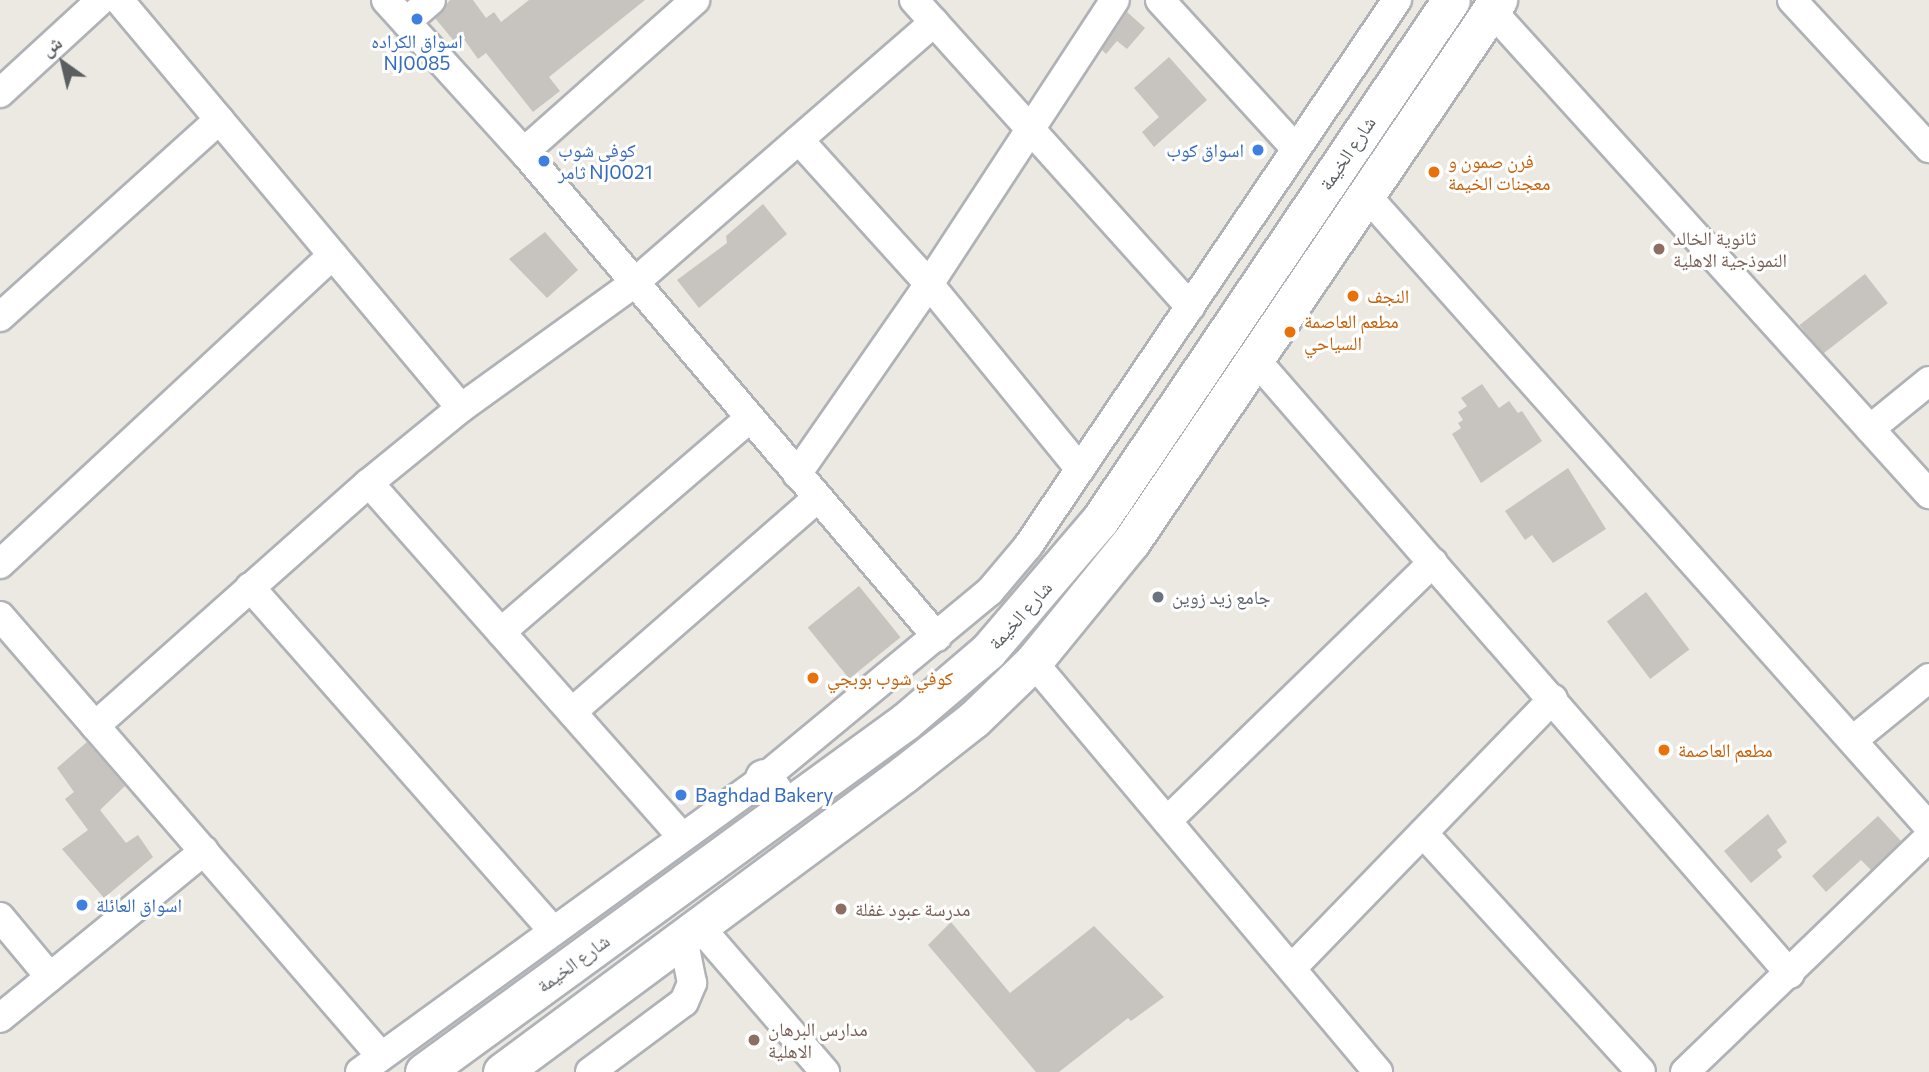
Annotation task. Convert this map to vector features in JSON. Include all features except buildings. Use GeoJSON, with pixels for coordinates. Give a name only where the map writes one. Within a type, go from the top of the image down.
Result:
{"type":"FeatureCollection","features":[{"type":"Feature","properties":{"kind":"street"},"geometry":{"type":"LineString","coordinates":[[0,93],[101,0]]}},
{"type":"Feature","properties":{"kind":"street"},"geometry":{"type":"LineString","coordinates":[[119,0],[460,408]]}},
{"type":"Feature","properties":{"kind":"street"},"geometry":{"type":"LineString","coordinates":[[386,0],[524,152],[633,284],[937,637]]}},
{"type":"Feature","properties":{"kind":"street"},"geometry":{"type":"LineString","coordinates":[[406,22],[431,0]]}},
{"type":"Feature","properties":{"kind":"street"},"geometry":{"type":"LineString","coordinates":[[524,152],[695,0]]}},
{"type":"Feature","properties":{"kind":"street"},"geometry":{"type":"LineString","coordinates":[[914,0],[1190,307]]}},
{"type":"Feature","properties":{"kind":"street"},"geometry":{"type":"LineString","coordinates":[[797,474],[929,284],[1115,0]]}},
{"type":"Feature","properties":{"kind":"street"},"geometry":{"type":"LineString","coordinates":[[1160,0],[1296,149]]}},
{"type":"Feature","properties":{"kind":"street"},"geometry":{"type":"LineString","coordinates":[[0,616],[204,851],[371,1064],[764,778],[990,591],[1021,555],[1397,0]]}},
{"type":"Feature","properties":{"kind":"street","name":"شارع الخيمة"},"geometry":{"type":"LineString","coordinates":[[435,1064],[916,712],[988,651],[1047,587],[1100,520],[1451,0]]}},
{"type":"Feature","properties":{"kind":"street"},"geometry":{"type":"LineString","coordinates":[[1792,0],[1928,147]]}},
{"type":"Feature","properties":{"kind":"street"},"geometry":{"type":"LineString","coordinates":[[1494,5],[1929,494]]}},
{"type":"Feature","properties":{"kind":"street","name":"شارع الخيمة"},"geometry":{"type":"LineString","coordinates":[[502,1072],[904,775],[974,719],[1033,662],[1131,542],[1494,5]]}},
{"type":"Feature","properties":{"kind":"street"},"geometry":{"type":"LineString","coordinates":[[95,726],[369,483],[460,408],[633,284],[934,22]]}},
{"type":"Feature","properties":{"kind":"street"},"geometry":{"type":"LineString","coordinates":[[0,317],[219,120]]}},
{"type":"Feature","properties":{"kind":"street"},"geometry":{"type":"LineString","coordinates":[[799,140],[929,284],[1080,469]]}},
{"type":"Feature","properties":{"kind":"street"},"geometry":{"type":"LineString","coordinates":[[1366,195],[1929,827]]}},
{"type":"Feature","properties":{"kind":"street"},"geometry":{"type":"LineString","coordinates":[[0,564],[332,255]]}},
{"type":"Feature","properties":{"kind":"street"},"geometry":{"type":"LineString","coordinates":[[1255,359],[1790,974]]}},
{"type":"Feature","properties":{"kind":"street"},"geometry":{"type":"LineString","coordinates":[[1870,429],[1929,381]]}},
{"type":"Feature","properties":{"kind":"street"},"geometry":{"type":"LineString","coordinates":[[501,632],[749,419]]}},
{"type":"Feature","properties":{"kind":"street"},"geometry":{"type":"LineString","coordinates":[[369,483],[681,836]]}},
{"type":"Feature","properties":{"kind":"street"},"geometry":{"type":"LineString","coordinates":[[572,712],[817,498]]}},
{"type":"Feature","properties":{"kind":"street"},"geometry":{"type":"LineString","coordinates":[[1167,821],[1433,562]]}},
{"type":"Feature","properties":{"kind":"street"},"geometry":{"type":"LineString","coordinates":[[250,587],[553,931]]}},
{"type":"Feature","properties":{"kind":"street"},"geometry":{"type":"LineString","coordinates":[[1033,662],[1378,1072]]}},
{"type":"Feature","properties":{"kind":"street"},"geometry":{"type":"LineString","coordinates":[[1853,740],[1929,678]]}},
{"type":"Feature","properties":{"kind":"street"},"geometry":{"type":"LineString","coordinates":[[1292,968],[1553,699]]}},
{"type":"Feature","properties":{"kind":"street"},"geometry":{"type":"LineString","coordinates":[[764,778],[785,808]]}},
{"type":"Feature","properties":{"kind":"street"},"geometry":{"type":"LineString","coordinates":[[1423,833],[1641,1072]]}},
{"type":"Feature","properties":{"kind":"street"},"geometry":{"type":"LineString","coordinates":[[1685,1072],[1790,974],[1929,836]]}},
{"type":"Feature","properties":{"kind":"street"},"geometry":{"type":"LineString","coordinates":[[0,1018],[204,851]]}},
{"type":"Feature","properties":{"kind":"street"},"geometry":{"type":"LineString","coordinates":[[0,917],[50,977]]}},
{"type":"Feature","properties":{"kind":"street"},"geometry":{"type":"LineString","coordinates":[[590,1072],[684,1002],[692,983],[691,932]]}},
{"type":"Feature","properties":{"kind":"street"},"geometry":{"type":"LineString","coordinates":[[691,932],[825,1072]]}},
{"type":"Feature","properties":{"kind":"street"},"geometry":{"type":"LineString","coordinates":[[613,934],[598,971],[607,982],[621,984]]}},
{"type":"Feature","properties":{"kind":"street"},"geometry":{"type":"LineString","coordinates":[[435,1064],[478,1056],[489,1072]]}},
{"type":"Feature","properties":{"kind":"place","name":"اسواق الكراده NJ0085"},"geometry":{"type":"Point","coordinates":[417,19]}},
{"type":"Feature","properties":{"kind":"place","name":"اسواق كوب"},"geometry":{"type":"Point","coordinates":[1258,150]}},
{"type":"Feature","properties":{"kind":"place","name":"كوفي شوب ثامر NJ0021"},"geometry":{"type":"Point","coordinates":[544,161]}},
{"type":"Feature","properties":{"kind":"place","name":"فرن صمون و معجنات الخيمة"},"geometry":{"type":"Point","coordinates":[1434,172]}},
{"type":"Feature","properties":{"kind":"place","name":"ثانوية الخالد النموذجية الاهلية"},"geometry":{"type":"Point","coordinates":[1659,249]}},
{"type":"Feature","properties":{"kind":"place","name":"النجف"},"geometry":{"type":"Point","coordinates":[1353,296]}},
{"type":"Feature","properties":{"kind":"place","name":"مطعم العاصمة السياحي"},"geometry":{"type":"Point","coordinates":[1290,332]}},
{"type":"Feature","properties":{"kind":"place","name":"جامع زيد زوين"},"geometry":{"type":"Point","coordinates":[1158,597]}},
{"type":"Feature","properties":{"kind":"place","name":"كوفي شوب بوبجي"},"geometry":{"type":"Point","coordinates":[813,678]}},
{"type":"Feature","properties":{"kind":"place","name":"مطعم العاصمة"},"geometry":{"type":"Point","coordinates":[1664,750]}},
{"type":"Feature","properties":{"kind":"place","name":"Baghdad Bakery"},"geometry":{"type":"Point","coordinates":[681,795]}},
{"type":"Feature","properties":{"kind":"place","name":"اسواق العائلة"},"geometry":{"type":"Point","coordinates":[82,905]}},
{"type":"Feature","properties":{"kind":"place","name":"مدرسة عبود غفلة"},"geometry":{"type":"Point","coordinates":[841,909]}},
{"type":"Feature","properties":{"kind":"place","name":"مدارس البرهان الاهلية"},"geometry":{"type":"Point","coordinates":[754,1040]}}]}
